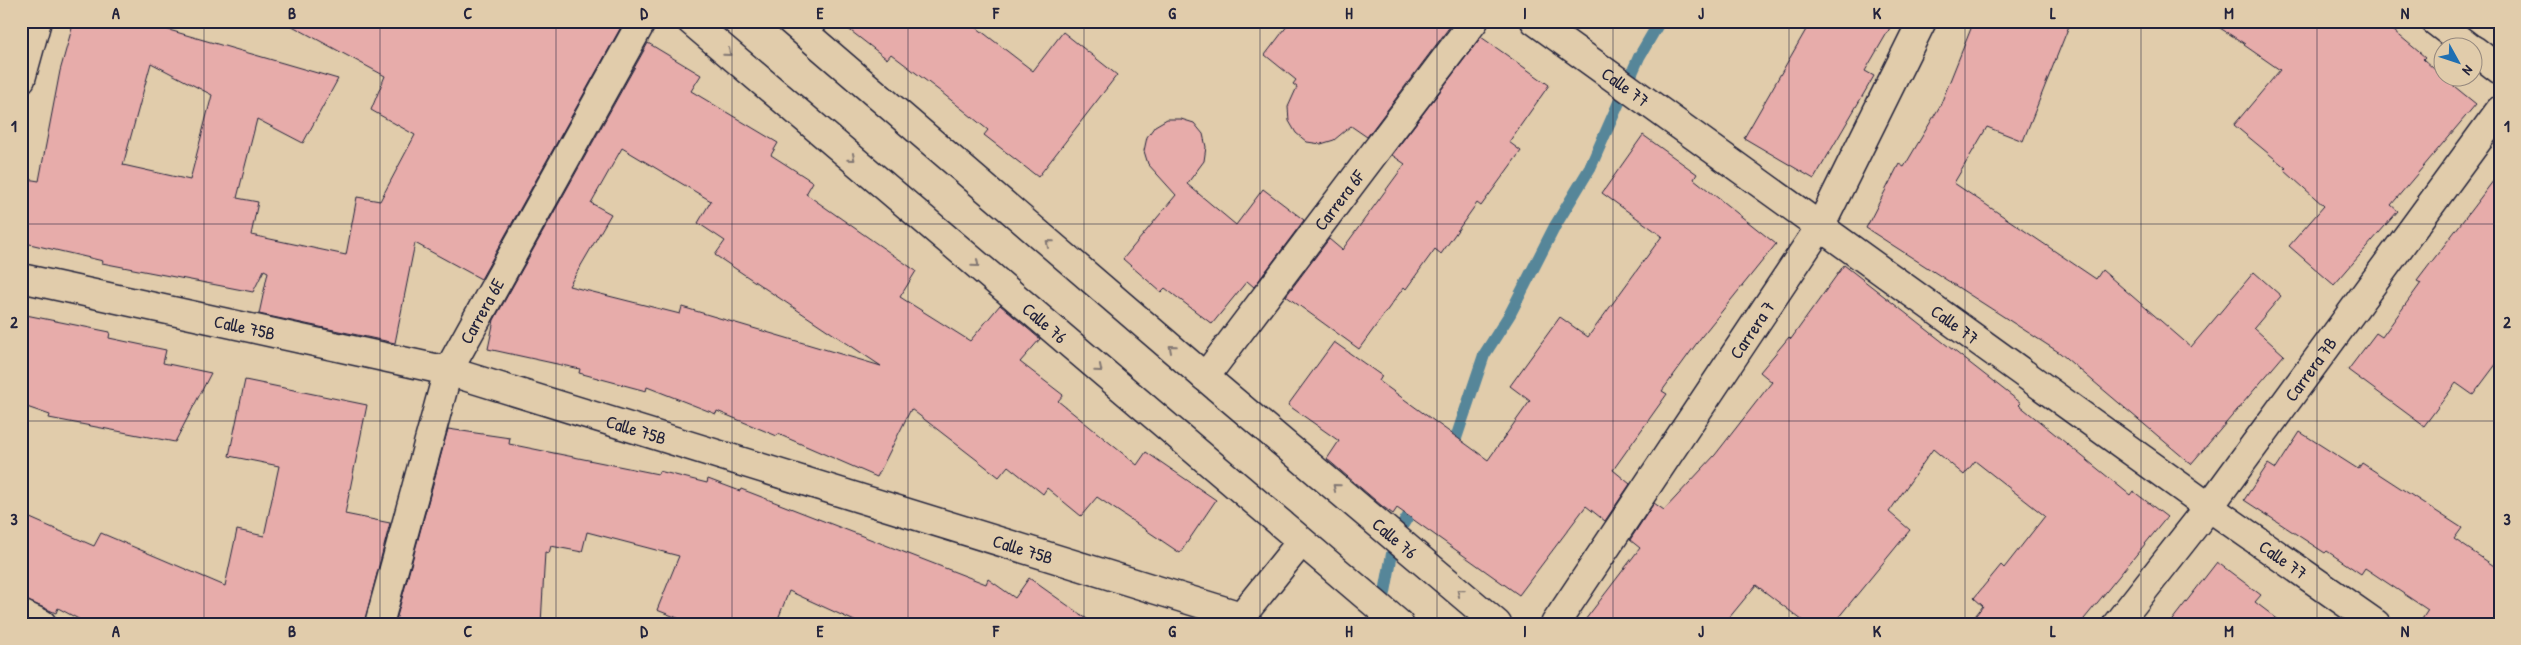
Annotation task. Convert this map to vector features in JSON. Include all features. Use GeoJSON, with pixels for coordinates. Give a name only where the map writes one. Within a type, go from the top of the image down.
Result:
{"type":"FeatureCollection","features":[{"type":"Feature","properties":{"kind":"street"},"geometry":{"type":"LineString","coordinates":[[21,78],[38,21]]}},
{"type":"Feature","properties":{"kind":"street","name":"Carrera 6E"},"geometry":{"type":"LineString","coordinates":[[380,624],[448,371],[642,21]]}},
{"type":"Feature","properties":{"kind":"street","name":"Calle 76"},"geometry":{"type":"LineString","coordinates":[[691,21],[1399,624]]}},
{"type":"Feature","properties":{"kind":"street","name":"Calle 76"},"geometry":{"type":"LineString","coordinates":[[792,21],[1205,376],[1498,624]]}},
{"type":"Feature","properties":{"kind":"street","name":"Carrera 6F"},"geometry":{"type":"LineString","coordinates":[[1205,376],[1474,21]]}},
{"type":"Feature","properties":{"kind":"street","name":"Calle 77"},"geometry":{"type":"LineString","coordinates":[[1535,21],[2209,507],[2376,624]]}},
{"type":"Feature","properties":{"kind":"street","name":"Carrera 7"},"geometry":{"type":"LineString","coordinates":[[1555,624],[1820,227],[1922,21]]}},
{"type":"Feature","properties":{"kind":"street"},"geometry":{"type":"LineString","coordinates":[[2435,21],[2457,38]]}},
{"type":"Feature","properties":{"kind":"street"},"geometry":{"type":"LineString","coordinates":[[2484,58],[2500,70]]}},
{"type":"Feature","properties":{"kind":"street","name":"Carrera 7B"},"geometry":{"type":"LineString","coordinates":[[2117,624],[2209,507],[2500,110]]}},
{"type":"Feature","properties":{"kind":"street","name":"Calle 75B"},"geometry":{"type":"LineString","coordinates":[[21,278],[448,371],[1238,620]]}},
{"type":"Feature","properties":{"kind":"street"},"geometry":{"type":"LineString","coordinates":[[1238,620],[1301,542]]}},
{"type":"Feature","properties":{"kind":"street"},"geometry":{"type":"LineString","coordinates":[[21,614],[42,624]]}},
{"type":"Feature","properties":{"kind":"building"},"geometry":{"type":"Polygon","coordinates":[[[74,21],[138,21],[338,79],[303,143],[257,119],[237,198],[258,202],[251,235],[346,255],[357,197],[380,201],[415,135],[371,110],[385,76],[283,21],[610,21],[621,27],[481,279],[415,243],[395,343],[259,314],[268,272],[264,270],[253,292],[102,263],[103,261],[21,242],[21,178],[39,181],[60,71],[74,21]],[[151,63],[123,165],[190,180],[212,95],[151,63]]]}},
{"type":"Feature","properties":{"kind":"building"},"geometry":{"type":"Polygon","coordinates":[[[838,21],[968,21],[1033,71],[1063,32],[1117,75],[1038,177],[984,135],[988,130],[941,92],[891,54],[887,59],[838,21]]]}},
{"type":"Feature","properties":{"kind":"building"},"geometry":{"type":"Polygon","coordinates":[[[1291,21],[1454,21],[1367,137],[1351,126],[1334,140],[1321,144],[1307,142],[1296,133],[1289,121],[1288,107],[1297,87],[1293,84],[1296,80],[1265,55],[1291,21]]]}},
{"type":"Feature","properties":{"kind":"building"},"geometry":{"type":"Polygon","coordinates":[[[1811,21],[1894,21],[1865,71],[1874,76],[1814,179],[1744,138],[1811,21]]]}},
{"type":"Feature","properties":{"kind":"building"},"geometry":{"type":"Polygon","coordinates":[[[1974,21],[2071,21],[2023,141],[1987,127],[1954,183],[2096,279],[2102,270],[2191,347],[2254,272],[2281,296],[2254,328],[2284,355],[2191,464],[2060,353],[1866,228],[1899,164],[1904,167],[1940,106],[1974,21]]]}},
{"type":"Feature","properties":{"kind":"building"},"geometry":{"type":"Polygon","coordinates":[[[2209,21],[2382,21],[2425,57],[2423,59],[2434,69],[2434,88],[2456,88],[2476,104],[2391,205],[2398,211],[2334,285],[2289,246],[2324,206],[2284,170],[2286,168],[2234,125],[2280,70],[2245,44],[2209,21]]]}},
{"type":"Feature","properties":{"kind":"building"},"geometry":{"type":"Polygon","coordinates":[[[1481,37],[1549,85],[1509,142],[1521,151],[1481,206],[1477,203],[1441,254],[1435,249],[1406,289],[1404,287],[1359,349],[1286,296],[1329,239],[1342,250],[1405,164],[1392,155],[1481,37]]]}},
{"type":"Feature","properties":{"kind":"building"},"geometry":{"type":"Polygon","coordinates":[[[648,43],[701,75],[691,91],[778,143],[771,155],[813,182],[806,194],[916,271],[900,297],[970,341],[1000,305],[1040,339],[1020,362],[1063,395],[1058,401],[1137,465],[1146,452],[1216,500],[1180,553],[1097,497],[1081,516],[1047,488],[1043,494],[1008,466],[999,477],[911,409],[877,477],[778,434],[777,436],[717,411],[716,414],[647,387],[646,391],[579,373],[580,369],[488,349],[494,320],[648,43]],[[622,148],[591,203],[611,214],[569,286],[680,314],[682,307],[881,366],[715,255],[725,241],[698,223],[711,201],[622,148]]]}},
{"type":"Feature","properties":{"kind":"building"},"geometry":{"type":"Polygon","coordinates":[[[1167,119],[1181,119],[1194,123],[1203,134],[1206,147],[1204,161],[1187,184],[1236,225],[1263,189],[1304,220],[1254,287],[1247,281],[1212,324],[1165,288],[1161,292],[1123,259],[1176,195],[1148,164],[1144,151],[1147,137],[1155,126],[1167,119]]]}},
{"type":"Feature","properties":{"kind":"building"},"geometry":{"type":"Polygon","coordinates":[[[1643,135],[1697,174],[1694,179],[1776,244],[1702,336],[1662,391],[1667,394],[1613,470],[1630,484],[1605,521],[1586,506],[1519,595],[1397,508],[1393,514],[1382,506],[1327,459],[1339,441],[1288,405],[1334,342],[1382,376],[1379,381],[1488,460],[1530,401],[1510,386],[1560,317],[1588,337],[1662,236],[1602,193],[1643,135]]]}},
{"type":"Feature","properties":{"kind":"building"},"geometry":{"type":"Polygon","coordinates":[[[2500,172],[2500,359],[2473,395],[2456,383],[2424,426],[2348,370],[2376,333],[2382,337],[2421,283],[2417,281],[2500,172]]]}},
{"type":"Feature","properties":{"kind":"building"},"geometry":{"type":"Polygon","coordinates":[[[1844,265],[2021,403],[2019,405],[2130,495],[2133,491],[2167,517],[2080,624],[1969,624],[1983,606],[1974,598],[2001,565],[2004,568],[2045,516],[1975,461],[1964,475],[1933,449],[1889,512],[1910,530],[1833,624],[1807,624],[1756,585],[1724,624],[1582,624],[1640,548],[1630,540],[1654,503],[1664,510],[1715,455],[1772,382],[1760,372],[1789,337],[1791,339],[1844,265]]]}},
{"type":"Feature","properties":{"kind":"building"},"geometry":{"type":"Polygon","coordinates":[[[21,314],[110,332],[109,338],[166,350],[163,363],[211,373],[175,442],[49,418],[50,415],[21,405],[21,314]]]}},
{"type":"Feature","properties":{"kind":"building"},"geometry":{"type":"Polygon","coordinates":[[[245,380],[367,405],[345,514],[390,523],[364,624],[88,624],[58,608],[56,613],[21,598],[21,514],[94,546],[101,533],[225,586],[237,530],[264,536],[279,466],[229,456],[245,380]]]}},
{"type":"Feature","properties":{"kind":"building"},"geometry":{"type":"Polygon","coordinates":[[[448,429],[510,438],[509,444],[658,474],[659,471],[707,483],[708,479],[740,491],[741,489],[986,584],[988,579],[1015,598],[1029,578],[1094,624],[861,624],[789,591],[776,624],[693,624],[657,610],[679,556],[587,532],[582,552],[551,546],[549,553],[545,552],[541,624],[395,624],[448,429]]]}},
{"type":"Feature","properties":{"kind":"building"},"geometry":{"type":"Polygon","coordinates":[[[2300,432],[2358,469],[2362,463],[2462,528],[2454,539],[2500,570],[2500,624],[2419,624],[2428,610],[2365,568],[2361,574],[2327,551],[2325,553],[2244,500],[2268,464],[2276,469],[2300,432]]]}},
{"type":"Feature","properties":{"kind":"building"},"geometry":{"type":"Polygon","coordinates":[[[2217,562],[2261,595],[2255,602],[2284,624],[2169,624],[2217,562]]]}},
{"type":"Feature","properties":{"kind":"waterway"},"geometry":{"type":"LineString","coordinates":[[1451,453],[1484,355],[1510,314],[1555,226],[1590,168],[1639,57],[1660,21]]}},
{"type":"Feature","properties":{"kind":"waterway"},"geometry":{"type":"LineString","coordinates":[[1382,609],[1395,537],[1417,502]]}}]}
